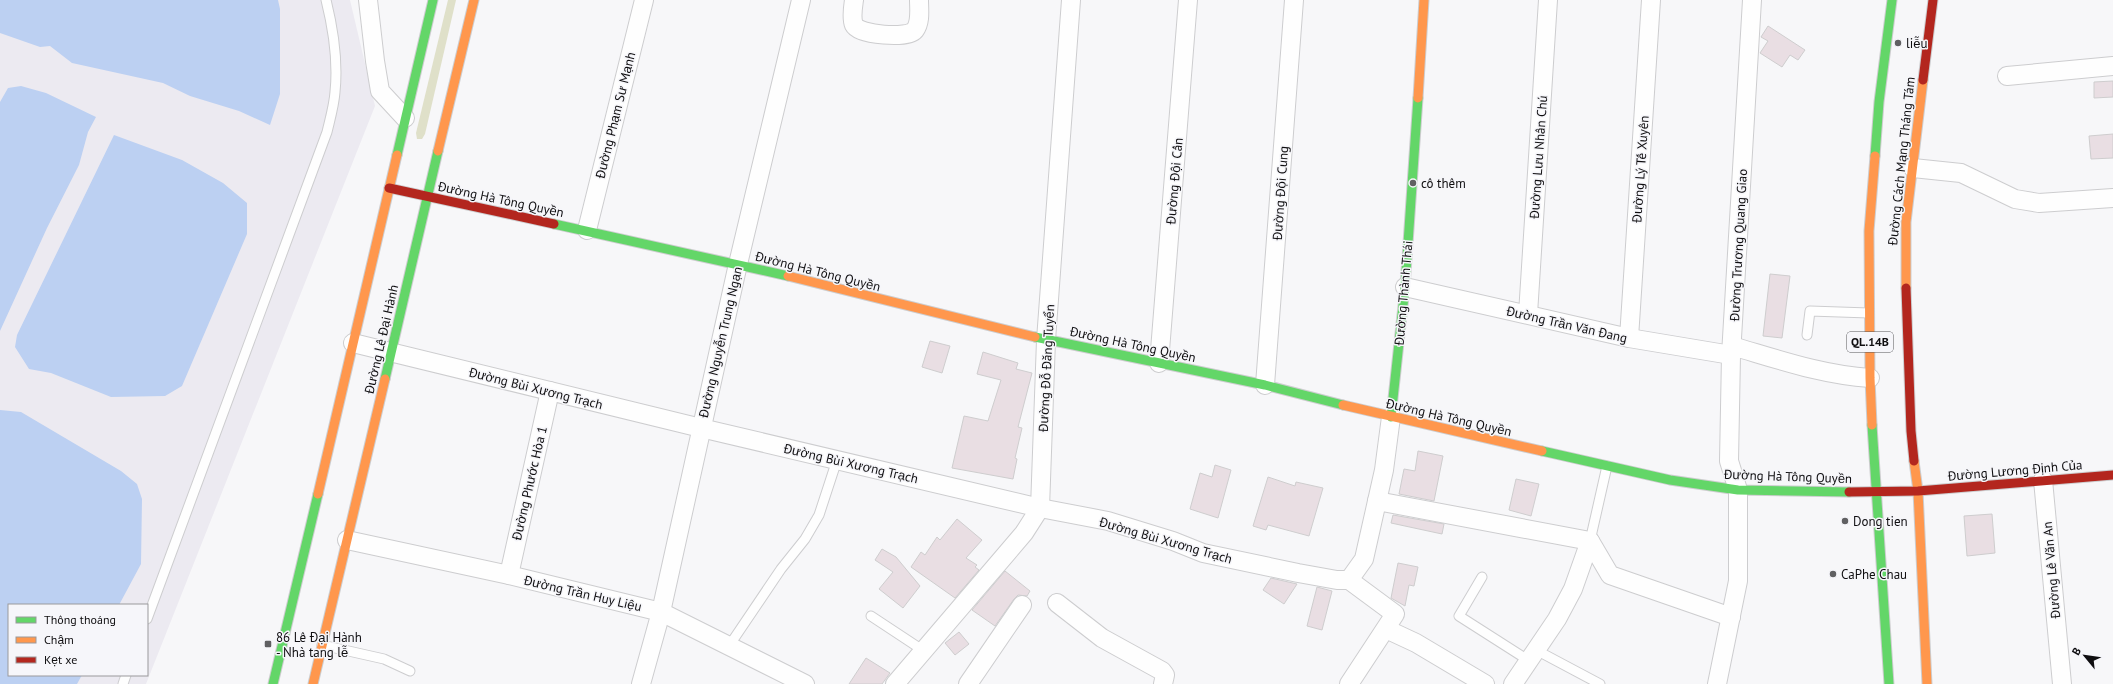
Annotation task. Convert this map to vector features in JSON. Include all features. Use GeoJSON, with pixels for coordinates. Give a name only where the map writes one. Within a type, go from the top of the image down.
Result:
{"type":"FeatureCollection","features":[{"type":"Feature","properties":{"kind":"main road","name":"Đường Lê Đại Hành"},"geometry":{"type":"LineString","coordinates":[[273,684],[433,0]]}},
{"type":"Feature","properties":{"kind":"main road","name":"Đường Lê Đại Hành"},"geometry":{"type":"LineString","coordinates":[[313,684],[474,0]]}},
{"type":"Feature","properties":{"kind":"main road","name":"Đường Thành Thái"},"geometry":{"type":"LineString","coordinates":[[1391,417],[1405,287],[1424,0]]}},
{"type":"Feature","properties":{"kind":"main road","name":"Đường Cách Mạng Tháng Tám"},"geometry":{"type":"LineString","coordinates":[[1889,684],[1870,378],[1869,231],[1879,102],[1892,0]]}},
{"type":"Feature","properties":{"kind":"main road","name":"Đường Cách Mạng Tháng Tám"},"geometry":{"type":"LineString","coordinates":[[1927,684],[1918,491],[1911,431],[1905,263],[1906,222],[1933,0]]}},
{"type":"Feature","properties":{"kind":"main road","name":"Đường Hà Tông Quyền"},"geometry":{"type":"LineString","coordinates":[[389,188],[738,264],[1046,340],[1265,385],[1391,417],[1670,480],[1738,490],[1876,492]]}},
{"type":"Feature","properties":{"kind":"main road","name":"Đường Lương Định Của"},"geometry":{"type":"LineString","coordinates":[[1876,492],[1918,491],[2113,475]]}},
{"type":"Feature","properties":{"kind":"street"},"geometry":{"type":"LineString","coordinates":[[368,0],[374,61],[380,91],[405,118]]}},
{"type":"Feature","properties":{"kind":"street","name":"Đường Phạm Sư Mạnh"},"geometry":{"type":"LineString","coordinates":[[587,230],[644,0]]}},
{"type":"Feature","properties":{"kind":"street","name":"Đường Nguyễn Trung Ngạn"},"geometry":{"type":"LineString","coordinates":[[641,684],[661,612],[738,264],[801,0]]}},
{"type":"Feature","properties":{"kind":"street"},"geometry":{"type":"LineString","coordinates":[[854,0],[854,26],[859,30],[869,33],[899,35],[910,35],[915,30],[918,22],[919,0]]}},
{"type":"Feature","properties":{"kind":"street","name":"Đường Đỗ Đăng Tuyển"},"geometry":{"type":"LineString","coordinates":[[1040,508],[1046,340],[1071,0]]}},
{"type":"Feature","properties":{"kind":"street","name":"Đường Đội Cấn"},"geometry":{"type":"LineString","coordinates":[[1159,363],[1188,0]]}},
{"type":"Feature","properties":{"kind":"street","name":"Đường Đội Cung"},"geometry":{"type":"LineString","coordinates":[[1265,385],[1294,0]]}},
{"type":"Feature","properties":{"kind":"street","name":"Đường Lưu Nhân Chú"},"geometry":{"type":"LineString","coordinates":[[1528,314],[1548,0]]}},
{"type":"Feature","properties":{"kind":"street","name":"Đường Lý Tế Xuyên"},"geometry":{"type":"LineString","coordinates":[[1628,338],[1651,0]]}},
{"type":"Feature","properties":{"kind":"street","name":"Đường Trương Quang Giao"},"geometry":{"type":"LineString","coordinates":[[1717,684],[1738,581],[1738,490],[1729,461],[1731,351],[1752,0]]}},
{"type":"Feature","properties":{"kind":"street"},"geometry":{"type":"LineString","coordinates":[[2007,76],[2113,66]]}},
{"type":"Feature","properties":{"kind":"street"},"geometry":{"type":"LineString","coordinates":[[1913,168],[1961,173],[2015,199],[2039,203],[2113,198]]}},
{"type":"Feature","properties":{"kind":"street","name":"Đường Trần Văn Đang"},"geometry":{"type":"LineString","coordinates":[[1405,287],[1628,338],[1731,351],[1842,376],[1870,378]]}},
{"type":"Feature","properties":{"kind":"street","name":"Đường Bùi Xương Trạch"},"geometry":{"type":"LineString","coordinates":[[353,343],[701,428],[1040,508],[1108,521],[1173,541],[1203,553],[1306,575],[1336,580],[1349,580]]}},
{"type":"Feature","properties":{"kind":"street","name":"Đường Phước Hòa 1"},"geometry":{"type":"LineString","coordinates":[[509,575],[550,391]]}},
{"type":"Feature","properties":{"kind":"street","name":"Đường Thành Thái"},"geometry":{"type":"LineString","coordinates":[[1349,580],[1364,558],[1384,470],[1391,417]]}},
{"type":"Feature","properties":{"kind":"street","name":"Đường Lê Văn An"},"geometry":{"type":"LineString","coordinates":[[2043,480],[2062,684]]}},
{"type":"Feature","properties":{"kind":"street"},"geometry":{"type":"LineString","coordinates":[[1377,501],[1590,541],[1610,575],[1731,617]]}},
{"type":"Feature","properties":{"kind":"street"},"geometry":{"type":"LineString","coordinates":[[896,684],[1024,533],[1040,508]]}},
{"type":"Feature","properties":{"kind":"street","name":"Đường Trần Huy Liệu"},"geometry":{"type":"LineString","coordinates":[[347,540],[509,575],[661,612],[805,684]]}},
{"type":"Feature","properties":{"kind":"street"},"geometry":{"type":"LineString","coordinates":[[1513,684],[1557,619],[1573,589],[1590,541]]}},
{"type":"Feature","properties":{"kind":"street"},"geometry":{"type":"LineString","coordinates":[[1349,580],[1395,614],[1352,683]]}},
{"type":"Feature","properties":{"kind":"street"},"geometry":{"type":"LineString","coordinates":[[1057,603],[1102,638],[1162,671],[1165,676],[1164,684]]}},
{"type":"Feature","properties":{"kind":"street"},"geometry":{"type":"LineString","coordinates":[[968,684],[1022,605]]}},
{"type":"Feature","properties":{"kind":"street"},"geometry":{"type":"LineString","coordinates":[[1386,629],[1416,643],[1485,684]]}},
{"type":"Feature","properties":{"kind":"lane"},"geometry":{"type":"LineString","coordinates":[[148,616],[327,132],[335,92],[334,53],[330,16],[326,0]]}},
{"type":"Feature","properties":{"kind":"lane"},"geometry":{"type":"LineString","coordinates":[[1807,335],[1810,311],[1870,313]]}},
{"type":"Feature","properties":{"kind":"lane"},"geometry":{"type":"LineString","coordinates":[[729,646],[781,569],[805,539],[819,515],[837,460]]}},
{"type":"Feature","properties":{"kind":"lane"},"geometry":{"type":"LineString","coordinates":[[1590,541],[1607,466]]}},
{"type":"Feature","properties":{"kind":"lane"},"geometry":{"type":"LineString","coordinates":[[1482,577],[1459,616],[1532,655],[1600,684]]}},
{"type":"Feature","properties":{"kind":"lane"},"geometry":{"type":"LineString","coordinates":[[871,616],[924,651]]}},
{"type":"Feature","properties":{"kind":"lane"},"geometry":{"type":"LineString","coordinates":[[322,645],[384,659],[410,671]]}},
{"type":"Feature","properties":{"kind":"shaded area"},"geometry":{"type":"Polygon","coordinates":[[[0,0],[350,0],[375,106],[146,684],[0,684],[0,0]]]}},
{"type":"Feature","properties":{"kind":"green space"},"geometry":{"type":"Polygon","coordinates":[[[448,0],[456,0],[425,134],[422,139],[417,139],[416,133],[448,0]]]}},
{"type":"Feature","properties":{"kind":"water"},"geometry":{"type":"Polygon","coordinates":[[[0,0],[278,0],[280,9],[280,94],[270,125],[239,111],[190,96],[163,83],[72,63],[50,46],[40,47],[0,33],[0,0]]]}},
{"type":"Feature","properties":{"kind":"water"},"geometry":{"type":"Polygon","coordinates":[[[21,86],[46,93],[96,117],[88,132],[79,165],[47,228],[0,331],[0,102],[8,88],[21,86]]]}},
{"type":"Feature","properties":{"kind":"water"},"geometry":{"type":"Polygon","coordinates":[[[114,135],[182,160],[223,183],[247,203],[247,234],[182,386],[165,396],[111,397],[51,373],[29,369],[15,347],[17,335],[114,135]]]}},
{"type":"Feature","properties":{"kind":"water"},"geometry":{"type":"Polygon","coordinates":[[[0,410],[21,412],[121,471],[137,484],[142,499],[141,564],[120,604],[8,604],[8,676],[81,676],[77,684],[0,684],[0,410]]]}},
{"type":"Feature","properties":{"kind":"building"},"geometry":{"type":"Polygon","coordinates":[[[1768,26],[1805,50],[1798,60],[1790,55],[1782,67],[1760,53],[1768,41],[1761,37],[1768,26]]]}},
{"type":"Feature","properties":{"kind":"building"},"geometry":{"type":"Polygon","coordinates":[[[2113,81],[2113,97],[2094,98],[2094,82],[2113,81]]]}},
{"type":"Feature","properties":{"kind":"building"},"geometry":{"type":"Polygon","coordinates":[[[2113,134],[2113,158],[2091,159],[2089,136],[2113,134]]]}},
{"type":"Feature","properties":{"kind":"building"},"geometry":{"type":"Polygon","coordinates":[[[1770,274],[1790,276],[1782,338],[1763,336],[1770,274]]]}},
{"type":"Feature","properties":{"kind":"building"},"geometry":{"type":"Polygon","coordinates":[[[930,341],[950,346],[942,373],[922,367],[930,341]]]}},
{"type":"Feature","properties":{"kind":"building"},"geometry":{"type":"Polygon","coordinates":[[[983,352],[1018,363],[1016,369],[1032,373],[1018,427],[1022,428],[1015,458],[1017,459],[1013,479],[952,468],[964,416],[988,421],[1001,380],[977,374],[983,352]]]}},
{"type":"Feature","properties":{"kind":"building"},"geometry":{"type":"Polygon","coordinates":[[[1418,451],[1443,456],[1434,501],[1399,494],[1404,469],[1415,471],[1418,451]]]}},
{"type":"Feature","properties":{"kind":"building"},"geometry":{"type":"Polygon","coordinates":[[[1215,465],[1231,470],[1218,518],[1190,509],[1200,473],[1212,477],[1215,465]]]}},
{"type":"Feature","properties":{"kind":"building"},"geometry":{"type":"Polygon","coordinates":[[[1268,477],[1295,486],[1296,482],[1323,488],[1309,536],[1268,525],[1266,530],[1253,526],[1268,477]]]}},
{"type":"Feature","properties":{"kind":"building"},"geometry":{"type":"Polygon","coordinates":[[[1516,479],[1539,484],[1531,516],[1509,510],[1516,479]]]}},
{"type":"Feature","properties":{"kind":"building"},"geometry":{"type":"Polygon","coordinates":[[[1992,514],[1995,553],[1967,556],[1964,516],[1992,514]]]}},
{"type":"Feature","properties":{"kind":"building"},"geometry":{"type":"Polygon","coordinates":[[[1393,515],[1444,524],[1442,534],[1391,523],[1393,515]]]}},
{"type":"Feature","properties":{"kind":"building"},"geometry":{"type":"Polygon","coordinates":[[[957,519],[982,540],[966,558],[977,565],[975,567],[979,570],[955,598],[911,567],[921,552],[925,555],[937,537],[940,540],[957,519]]]}},
{"type":"Feature","properties":{"kind":"building"},"geometry":{"type":"Polygon","coordinates":[[[882,549],[896,557],[920,586],[903,608],[879,589],[893,572],[875,560],[882,549]]]}},
{"type":"Feature","properties":{"kind":"building"},"geometry":{"type":"Polygon","coordinates":[[[1398,563],[1418,567],[1414,586],[1409,585],[1405,606],[1391,598],[1398,563]]]}},
{"type":"Feature","properties":{"kind":"building"},"geometry":{"type":"Polygon","coordinates":[[[1005,571],[1030,591],[1027,596],[1018,595],[1014,599],[995,626],[972,610],[1005,571]]]}},
{"type":"Feature","properties":{"kind":"building"},"geometry":{"type":"Polygon","coordinates":[[[1271,578],[1297,584],[1284,604],[1263,590],[1271,578]]]}},
{"type":"Feature","properties":{"kind":"building"},"geometry":{"type":"Polygon","coordinates":[[[1317,587],[1332,591],[1322,630],[1307,626],[1317,587]]]}},
{"type":"Feature","properties":{"kind":"building"},"geometry":{"type":"Polygon","coordinates":[[[959,632],[969,644],[955,655],[945,643],[959,632]]]}},
{"type":"Feature","properties":{"kind":"building"},"geometry":{"type":"Polygon","coordinates":[[[866,658],[890,673],[882,684],[849,684],[866,658]]]}},
{"type":"Feature","properties":{"kind":"traffic: fast"},"geometry":{"type":"LineString","coordinates":[[397,155],[433,0]]}},
{"type":"Feature","properties":{"kind":"traffic: fast"},"geometry":{"type":"LineString","coordinates":[[1875,156],[1879,102],[1892,0]]}},
{"type":"Feature","properties":{"kind":"traffic: fast"},"geometry":{"type":"LineString","coordinates":[[1391,417],[1405,287],[1418,98]]}},
{"type":"Feature","properties":{"kind":"traffic: fast"},"geometry":{"type":"LineString","coordinates":[[385,379],[438,151]]}},
{"type":"Feature","properties":{"kind":"traffic: fast"},"geometry":{"type":"LineString","coordinates":[[554,224],[788,276]]}},
{"type":"Feature","properties":{"kind":"traffic: fast"},"geometry":{"type":"LineString","coordinates":[[1035,337],[1265,385],[1343,405]]}},
{"type":"Feature","properties":{"kind":"traffic: fast"},"geometry":{"type":"LineString","coordinates":[[1872,425],[1889,684]]}},
{"type":"Feature","properties":{"kind":"traffic: fast"},"geometry":{"type":"LineString","coordinates":[[1542,451],[1670,480],[1738,490],[1849,492]]}},
{"type":"Feature","properties":{"kind":"traffic: fast"},"geometry":{"type":"LineString","coordinates":[[273,684],[318,494]]}},
{"type":"Feature","properties":{"kind":"traffic: slow"},"geometry":{"type":"LineString","coordinates":[[438,151],[474,0]]}},
{"type":"Feature","properties":{"kind":"traffic: slow"},"geometry":{"type":"LineString","coordinates":[[1418,98],[1424,0]]}},
{"type":"Feature","properties":{"kind":"traffic: slow"},"geometry":{"type":"LineString","coordinates":[[1906,288],[1906,222],[1923,80]]}},
{"type":"Feature","properties":{"kind":"traffic: slow"},"geometry":{"type":"LineString","coordinates":[[318,494],[397,155]]}},
{"type":"Feature","properties":{"kind":"traffic: slow"},"geometry":{"type":"LineString","coordinates":[[1872,425],[1870,378],[1869,231],[1875,156]]}},
{"type":"Feature","properties":{"kind":"traffic: slow"},"geometry":{"type":"LineString","coordinates":[[788,276],[1035,337]]}},
{"type":"Feature","properties":{"kind":"traffic: slow"},"geometry":{"type":"LineString","coordinates":[[313,684],[385,379]]}},
{"type":"Feature","properties":{"kind":"traffic: slow"},"geometry":{"type":"LineString","coordinates":[[1343,405],[1542,451]]}},
{"type":"Feature","properties":{"kind":"traffic: slow"},"geometry":{"type":"LineString","coordinates":[[1914,461],[1918,491],[1927,684]]}},
{"type":"Feature","properties":{"kind":"traffic: jam"},"geometry":{"type":"LineString","coordinates":[[1923,80],[1933,0]]}},
{"type":"Feature","properties":{"kind":"traffic: jam"},"geometry":{"type":"LineString","coordinates":[[389,188],[554,224]]}},
{"type":"Feature","properties":{"kind":"traffic: jam"},"geometry":{"type":"LineString","coordinates":[[1906,288],[1911,431],[1914,461]]}},
{"type":"Feature","properties":{"kind":"traffic: jam"},"geometry":{"type":"LineString","coordinates":[[1849,492],[1918,491],[2113,475]]}},
{"type":"Feature","properties":{"kind":"place","name":"liễu"},"geometry":{"type":"Point","coordinates":[1898,43]}},
{"type":"Feature","properties":{"kind":"place","name":"cô thêm"},"geometry":{"type":"Point","coordinates":[1413,183]}},
{"type":"Feature","properties":{"kind":"place","name":"Dong tien"},"geometry":{"type":"Point","coordinates":[1845,521]}},
{"type":"Feature","properties":{"kind":"place","name":"CaPhe Chau"},"geometry":{"type":"Point","coordinates":[1833,574]}},
{"type":"Feature","properties":{"kind":"place","name":"86 Lê Đại Hành - Nhà tang lễ"},"geometry":{"type":"Point","coordinates":[268,644]}}]}
